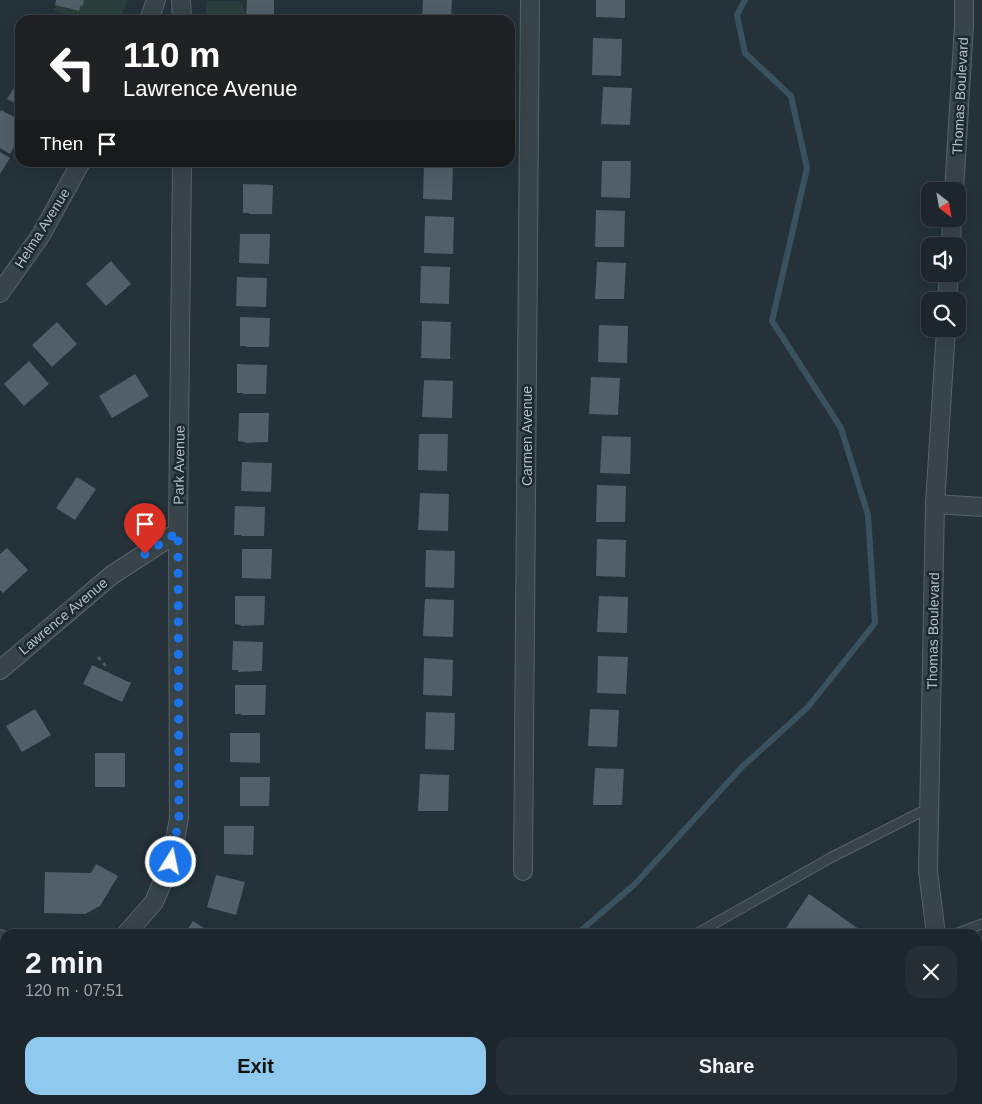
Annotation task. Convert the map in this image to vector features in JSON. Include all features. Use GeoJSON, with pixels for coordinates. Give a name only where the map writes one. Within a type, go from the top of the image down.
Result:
{"type":"FeatureCollection","features":[{"type":"Feature","properties":{"kind":"street"},"geometry":{"type":"LineString","coordinates":[[151,15],[156,0]]}},
{"type":"Feature","properties":{"kind":"street"},"geometry":{"type":"LineString","coordinates":[[181,0],[182,15]]}},
{"type":"Feature","properties":{"kind":"street","name":"Carmen Avenue"},"geometry":{"type":"LineString","coordinates":[[523,871],[530,0]]}},
{"type":"Feature","properties":{"kind":"street","name":"Thomas Boulevard"},"geometry":{"type":"LineString","coordinates":[[955,182],[964,0]]}},
{"type":"Feature","properties":{"kind":"street","name":"Helma Avenue"},"geometry":{"type":"LineString","coordinates":[[0,293],[41,235],[78,167]]}},
{"type":"Feature","properties":{"kind":"street","name":"Park Avenue"},"geometry":{"type":"LineString","coordinates":[[130,929],[154,902],[171,862],[179,818],[180,167]]}},
{"type":"Feature","properties":{"kind":"street","name":"Thomas Boulevard"},"geometry":{"type":"LineString","coordinates":[[935,929],[928,871],[929,808],[935,504],[945,337]]}},
{"type":"Feature","properties":{"kind":"street"},"geometry":{"type":"LineString","coordinates":[[935,504],[982,508]]}},
{"type":"Feature","properties":{"kind":"street","name":"Lawrence Avenue"},"geometry":{"type":"LineString","coordinates":[[0,670],[112,575],[178,532]]}},
{"type":"Feature","properties":{"kind":"lane"},"geometry":{"type":"LineString","coordinates":[[705,929],[832,857],[929,808]]}},
{"type":"Feature","properties":{"kind":"lane"},"geometry":{"type":"LineString","coordinates":[[968,929],[982,924]]}},
{"type":"Feature","properties":{"kind":"path"},"geometry":{"type":"LineString","coordinates":[[98,657],[105,665],[103,670]]}},
{"type":"Feature","properties":{"kind":"green space"},"geometry":{"type":"Polygon","coordinates":[[[128,0],[122,15],[69,15],[54,10],[56,5],[79,11],[84,1],[128,0]]]}},
{"type":"Feature","properties":{"kind":"green space"},"geometry":{"type":"Polygon","coordinates":[[[206,1],[238,1],[243,4],[245,15],[206,15],[206,1]]]}},
{"type":"Feature","properties":{"kind":"building"},"geometry":{"type":"Polygon","coordinates":[[[56,0],[84,0],[83,6],[81,5],[79,11],[55,5],[56,0]]]}},
{"type":"Feature","properties":{"kind":"building"},"geometry":{"type":"Polygon","coordinates":[[[247,0],[274,0],[274,15],[246,15],[247,0]]]}},
{"type":"Feature","properties":{"kind":"building"},"geometry":{"type":"Polygon","coordinates":[[[423,0],[452,0],[451,15],[422,15],[423,0]]]}},
{"type":"Feature","properties":{"kind":"building"},"geometry":{"type":"Polygon","coordinates":[[[596,0],[625,0],[625,18],[596,17],[596,0]]]}},
{"type":"Feature","properties":{"kind":"building"},"geometry":{"type":"Polygon","coordinates":[[[593,38],[622,39],[621,76],[592,75],[593,38]]]}},
{"type":"Feature","properties":{"kind":"building"},"geometry":{"type":"Polygon","coordinates":[[[15,86],[15,103],[7,99],[15,86]]]}},
{"type":"Feature","properties":{"kind":"building"},"geometry":{"type":"Polygon","coordinates":[[[603,87],[632,88],[630,125],[601,124],[603,87]]]}},
{"type":"Feature","properties":{"kind":"building"},"geometry":{"type":"Polygon","coordinates":[[[1,110],[15,117],[15,146],[10,154],[0,148],[1,110]]]}},
{"type":"Feature","properties":{"kind":"building"},"geometry":{"type":"Polygon","coordinates":[[[0,152],[10,158],[0,174],[0,152]]]}},
{"type":"Feature","properties":{"kind":"building"},"geometry":{"type":"Polygon","coordinates":[[[602,161],[631,161],[630,198],[601,197],[602,161]]]}},
{"type":"Feature","properties":{"kind":"building"},"geometry":{"type":"Polygon","coordinates":[[[424,167],[453,167],[452,200],[423,199],[424,167]]]}},
{"type":"Feature","properties":{"kind":"building"},"geometry":{"type":"Polygon","coordinates":[[[243,184],[273,185],[272,214],[243,213],[243,184]]]}},
{"type":"Feature","properties":{"kind":"building"},"geometry":{"type":"Polygon","coordinates":[[[596,210],[625,211],[624,247],[595,247],[596,210]]]}},
{"type":"Feature","properties":{"kind":"building"},"geometry":{"type":"Polygon","coordinates":[[[425,216],[454,217],[453,254],[424,253],[425,216]]]}},
{"type":"Feature","properties":{"kind":"building"},"geometry":{"type":"Polygon","coordinates":[[[240,234],[270,234],[269,264],[239,263],[240,234]]]}},
{"type":"Feature","properties":{"kind":"building"},"geometry":{"type":"Polygon","coordinates":[[[111,261],[131,284],[106,306],[86,284],[111,261]]]}},
{"type":"Feature","properties":{"kind":"building"},"geometry":{"type":"Polygon","coordinates":[[[597,262],[626,263],[624,299],[595,299],[597,262]]]}},
{"type":"Feature","properties":{"kind":"building"},"geometry":{"type":"Polygon","coordinates":[[[421,266],[450,267],[449,304],[420,303],[421,266]]]}},
{"type":"Feature","properties":{"kind":"building"},"geometry":{"type":"Polygon","coordinates":[[[237,277],[267,278],[266,307],[236,306],[237,277]]]}},
{"type":"Feature","properties":{"kind":"building"},"geometry":{"type":"Polygon","coordinates":[[[240,317],[270,318],[269,347],[240,346],[240,317]]]}},
{"type":"Feature","properties":{"kind":"building"},"geometry":{"type":"Polygon","coordinates":[[[422,321],[451,322],[450,359],[421,358],[422,321]]]}},
{"type":"Feature","properties":{"kind":"building"},"geometry":{"type":"Polygon","coordinates":[[[57,322],[77,344],[52,367],[32,345],[57,322]]]}},
{"type":"Feature","properties":{"kind":"building"},"geometry":{"type":"Polygon","coordinates":[[[599,325],[628,326],[627,363],[598,362],[599,325]]]}},
{"type":"Feature","properties":{"kind":"building"},"geometry":{"type":"Polygon","coordinates":[[[29,361],[49,384],[24,406],[4,384],[29,361]]]}},
{"type":"Feature","properties":{"kind":"building"},"geometry":{"type":"Polygon","coordinates":[[[237,364],[267,365],[266,394],[237,393],[237,364]]]}},
{"type":"Feature","properties":{"kind":"building"},"geometry":{"type":"Polygon","coordinates":[[[135,374],[149,396],[112,418],[99,396],[135,374]]]}},
{"type":"Feature","properties":{"kind":"building"},"geometry":{"type":"Polygon","coordinates":[[[591,377],[620,378],[618,415],[589,414],[591,377]]]}},
{"type":"Feature","properties":{"kind":"building"},"geometry":{"type":"Polygon","coordinates":[[[424,380],[453,381],[452,418],[422,417],[424,380]]]}},
{"type":"Feature","properties":{"kind":"building"},"geometry":{"type":"Polygon","coordinates":[[[239,413],[269,413],[268,442],[245,443],[238,441],[239,413]]]}},
{"type":"Feature","properties":{"kind":"building"},"geometry":{"type":"Polygon","coordinates":[[[419,434],[448,434],[447,471],[418,470],[419,434]]]}},
{"type":"Feature","properties":{"kind":"building"},"geometry":{"type":"Polygon","coordinates":[[[602,436],[631,437],[630,474],[600,473],[602,436]]]}},
{"type":"Feature","properties":{"kind":"building"},"geometry":{"type":"Polygon","coordinates":[[[242,462],[272,463],[271,492],[241,491],[242,462]]]}},
{"type":"Feature","properties":{"kind":"building"},"geometry":{"type":"Polygon","coordinates":[[[77,477],[96,489],[75,520],[56,508],[77,477]]]}},
{"type":"Feature","properties":{"kind":"building"},"geometry":{"type":"Polygon","coordinates":[[[597,485],[626,486],[625,522],[596,522],[597,485]]]}},
{"type":"Feature","properties":{"kind":"building"},"geometry":{"type":"Polygon","coordinates":[[[420,493],[449,494],[448,531],[418,530],[420,493]]]}},
{"type":"Feature","properties":{"kind":"building"},"geometry":{"type":"Polygon","coordinates":[[[235,506],[265,507],[264,536],[234,535],[235,506]]]}},
{"type":"Feature","properties":{"kind":"building"},"geometry":{"type":"Polygon","coordinates":[[[597,539],[626,540],[625,577],[596,576],[597,539]]]}},
{"type":"Feature","properties":{"kind":"building"},"geometry":{"type":"Polygon","coordinates":[[[7,548],[28,570],[3,593],[0,590],[0,554],[7,548]]]}},
{"type":"Feature","properties":{"kind":"building"},"geometry":{"type":"Polygon","coordinates":[[[242,549],[272,549],[271,579],[242,578],[242,549]]]}},
{"type":"Feature","properties":{"kind":"building"},"geometry":{"type":"Polygon","coordinates":[[[426,550],[455,551],[454,588],[425,587],[426,550]]]}},
{"type":"Feature","properties":{"kind":"building"},"geometry":{"type":"Polygon","coordinates":[[[235,596],[265,596],[264,625],[241,626],[235,624],[235,596]]]}},
{"type":"Feature","properties":{"kind":"building"},"geometry":{"type":"Polygon","coordinates":[[[599,596],[628,597],[627,633],[597,632],[599,596]]]}},
{"type":"Feature","properties":{"kind":"building"},"geometry":{"type":"Polygon","coordinates":[[[425,599],[454,600],[453,637],[423,636],[425,599]]]}},
{"type":"Feature","properties":{"kind":"building"},"geometry":{"type":"Polygon","coordinates":[[[233,641],[263,642],[262,671],[238,672],[238,670],[232,670],[233,641]]]}},
{"type":"Feature","properties":{"kind":"building"},"geometry":{"type":"Polygon","coordinates":[[[598,656],[628,657],[626,694],[597,693],[598,656]]]}},
{"type":"Feature","properties":{"kind":"building"},"geometry":{"type":"Polygon","coordinates":[[[424,658],[453,660],[452,696],[423,695],[424,658]]]}},
{"type":"Feature","properties":{"kind":"building"},"geometry":{"type":"Polygon","coordinates":[[[92,665],[131,683],[122,702],[83,684],[92,665]]]}},
{"type":"Feature","properties":{"kind":"building"},"geometry":{"type":"Polygon","coordinates":[[[235,685],[266,685],[265,715],[235,714],[235,685]]]}},
{"type":"Feature","properties":{"kind":"building"},"geometry":{"type":"Polygon","coordinates":[[[35,709],[51,735],[22,752],[6,726],[35,709]]]}},
{"type":"Feature","properties":{"kind":"building"},"geometry":{"type":"Polygon","coordinates":[[[590,709],[619,710],[617,747],[588,746],[590,709]]]}},
{"type":"Feature","properties":{"kind":"building"},"geometry":{"type":"Polygon","coordinates":[[[426,712],[455,713],[454,750],[425,749],[426,712]]]}},
{"type":"Feature","properties":{"kind":"building"},"geometry":{"type":"Polygon","coordinates":[[[230,733],[260,733],[260,763],[230,762],[230,733]]]}},
{"type":"Feature","properties":{"kind":"building"},"geometry":{"type":"Polygon","coordinates":[[[95,753],[125,753],[125,787],[95,787],[95,753]]]}},
{"type":"Feature","properties":{"kind":"building"},"geometry":{"type":"Polygon","coordinates":[[[595,768],[624,769],[622,805],[593,805],[595,768]]]}},
{"type":"Feature","properties":{"kind":"building"},"geometry":{"type":"Polygon","coordinates":[[[420,774],[449,775],[448,811],[418,811],[420,774]]]}},
{"type":"Feature","properties":{"kind":"building"},"geometry":{"type":"Polygon","coordinates":[[[240,777],[270,777],[269,806],[240,806],[240,777]]]}},
{"type":"Feature","properties":{"kind":"building"},"geometry":{"type":"Polygon","coordinates":[[[224,826],[254,826],[253,855],[224,854],[224,826]]]}},
{"type":"Feature","properties":{"kind":"building"},"geometry":{"type":"Polygon","coordinates":[[[96,864],[118,876],[100,906],[85,914],[44,913],[45,872],[91,873],[96,864]]]}},
{"type":"Feature","properties":{"kind":"building"},"geometry":{"type":"Polygon","coordinates":[[[216,875],[245,882],[236,915],[207,907],[216,875]]]}},
{"type":"Feature","properties":{"kind":"building"},"geometry":{"type":"Polygon","coordinates":[[[809,894],[859,929],[785,929],[809,894]]]}},
{"type":"Feature","properties":{"kind":"building"},"geometry":{"type":"Polygon","coordinates":[[[193,921],[205,929],[187,929],[193,921]]]}},
{"type":"Feature","properties":{"kind":"waterway"},"geometry":{"type":"LineString","coordinates":[[583,929],[635,884],[741,768],[808,707],[875,623],[868,515],[841,428],[772,321],[807,168],[791,96],[745,53],[737,15],[745,0]]}},
{"type":"Feature","properties":{"kind":"route"},"geometry":{"type":"LineString","coordinates":[[145,554],[178,532],[179,818],[171,862]]}}]}
